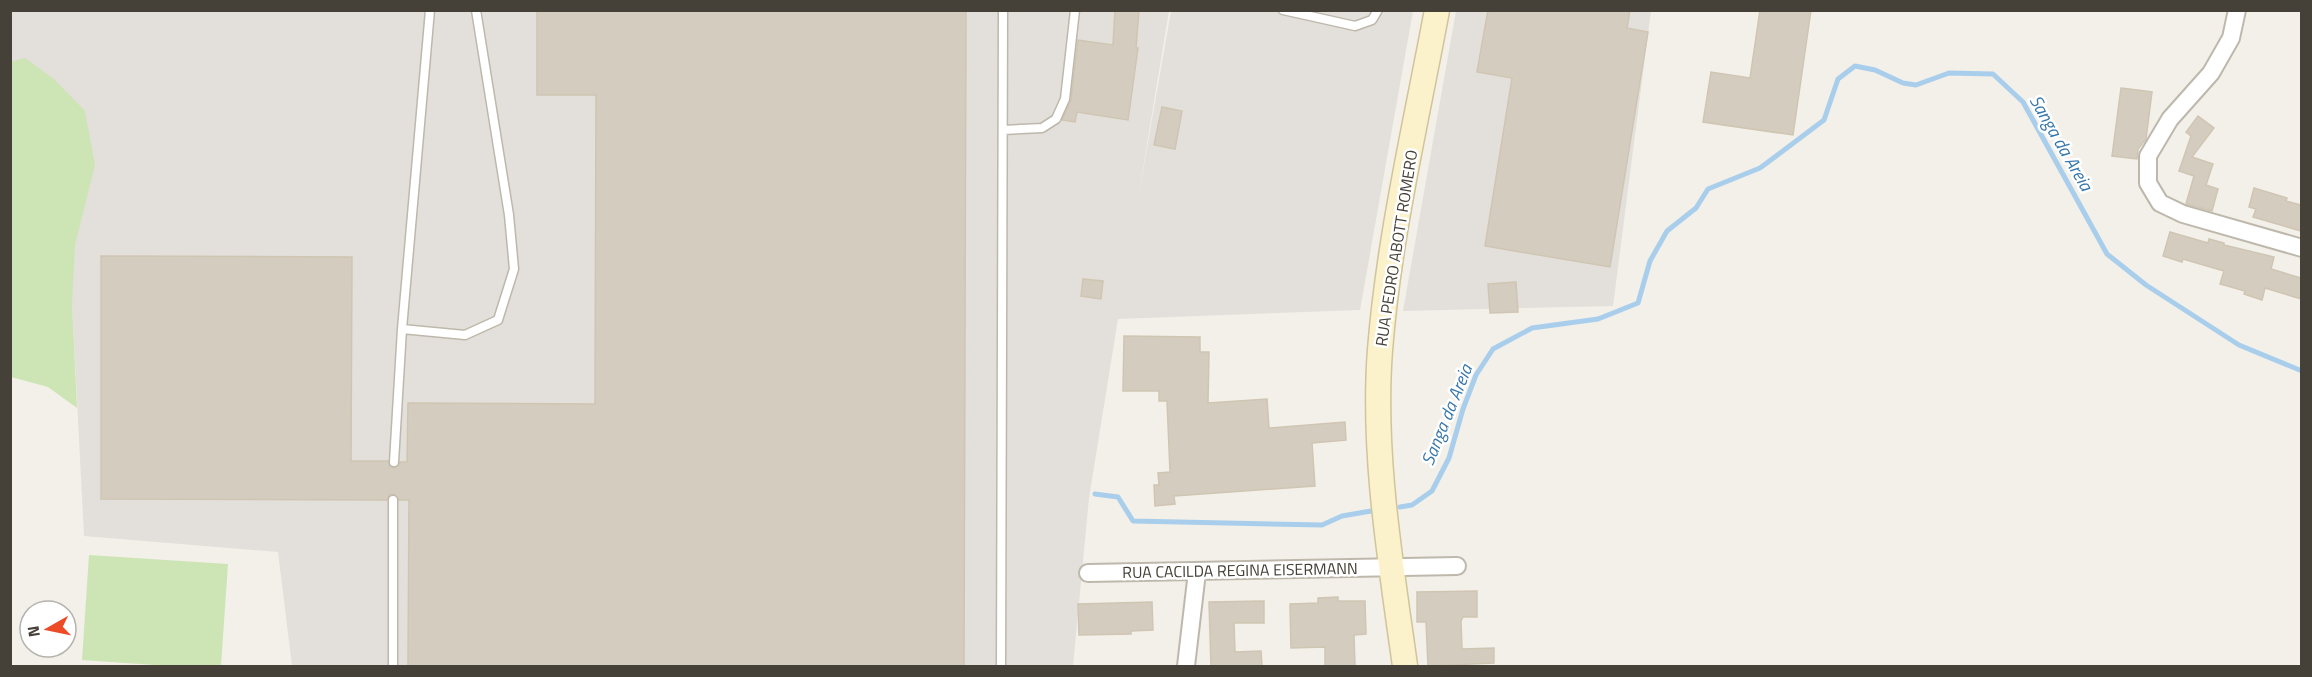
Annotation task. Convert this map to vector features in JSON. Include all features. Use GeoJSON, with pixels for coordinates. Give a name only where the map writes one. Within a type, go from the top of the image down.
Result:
{"type":"FeatureCollection","features":[{"type":"Feature","properties":{"kind":"street","name":"RUA PEDRO ABOTT ROMERO"},"geometry":{"type":"LineString","coordinates":[[1405,666],[1391,566],[1379,436],[1380,351],[1394,242],[1437,10]]}},
{"type":"Feature","properties":{"kind":"street"},"geometry":{"type":"LineString","coordinates":[[2237,10],[2231,38],[2211,73],[2170,119],[2148,156],[2148,183],[2160,203],[2183,214],[2301,248]]}},
{"type":"Feature","properties":{"kind":"street","name":"RUA CACILDA REGINA EISERMANN"},"geometry":{"type":"LineString","coordinates":[[1088,573],[1457,566]]}},
{"type":"Feature","properties":{"kind":"street"},"geometry":{"type":"LineString","coordinates":[[1186,666],[1197,572]]}},
{"type":"Feature","properties":{"kind":"lane"},"geometry":{"type":"LineString","coordinates":[[394,462],[402,329],[430,10]]}},
{"type":"Feature","properties":{"kind":"lane"},"geometry":{"type":"LineString","coordinates":[[402,329],[465,335],[498,321],[514,269],[509,214],[476,10]]}},
{"type":"Feature","properties":{"kind":"lane"},"geometry":{"type":"LineString","coordinates":[[1001,666],[1003,10]]}},
{"type":"Feature","properties":{"kind":"lane"},"geometry":{"type":"LineString","coordinates":[[1003,130],[1042,128],[1056,119],[1065,99],[1075,10]]}},
{"type":"Feature","properties":{"kind":"lane"},"geometry":{"type":"LineString","coordinates":[[1283,10],[1355,26],[1372,20],[1378,10]]}},
{"type":"Feature","properties":{"kind":"lane"},"geometry":{"type":"LineString","coordinates":[[393,500],[393,666]]}},
{"type":"Feature","properties":{"kind":"shaded area"},"geometry":{"type":"Polygon","coordinates":[[[11,11],[1169,11],[1137,205],[1171,11],[1413,11],[1360,310],[1118,319],[1089,498],[1073,666],[292,666],[278,552],[84,536],[72,303],[11,288],[11,11]]]}},
{"type":"Feature","properties":{"kind":"shaded area"},"geometry":{"type":"Polygon","coordinates":[[[1456,11],[1651,11],[1613,306],[1403,311],[1456,11]]]}},
{"type":"Feature","properties":{"kind":"green space"},"geometry":{"type":"Polygon","coordinates":[[[25,58],[54,79],[85,111],[95,165],[75,245],[72,303],[77,408],[48,387],[11,377],[10,62],[25,58]]]}},
{"type":"Feature","properties":{"kind":"green space"},"geometry":{"type":"Polygon","coordinates":[[[89,555],[228,564],[221,666],[169,666],[82,660],[89,555]]]}},
{"type":"Feature","properties":{"kind":"building"},"geometry":{"type":"Polygon","coordinates":[[[537,10],[966,10],[964,666],[408,666],[409,500],[399,500],[394,494],[389,495],[387,500],[101,499],[101,256],[352,257],[351,461],[388,461],[390,467],[394,468],[399,466],[400,462],[407,462],[408,403],[595,404],[596,95],[537,95],[537,10]]]}},
{"type":"Feature","properties":{"kind":"building"},"geometry":{"type":"Polygon","coordinates":[[[1115,10],[1139,10],[1136,48],[1138,48],[1128,120],[1077,112],[1075,122],[1062,120],[1071,100],[1078,40],[1113,45],[1115,10]]]}},
{"type":"Feature","properties":{"kind":"building"},"geometry":{"type":"Polygon","coordinates":[[[1488,10],[1630,10],[1627,28],[1648,32],[1610,267],[1485,246],[1512,78],[1477,72],[1488,10]]]}},
{"type":"Feature","properties":{"kind":"building"},"geometry":{"type":"Polygon","coordinates":[[[1760,10],[1811,10],[1793,135],[1703,122],[1711,72],[1750,78],[1760,10]]]}},
{"type":"Feature","properties":{"kind":"building"},"geometry":{"type":"Polygon","coordinates":[[[2121,88],[2152,92],[2146,139],[2138,149],[2137,159],[2112,156],[2121,88]]]}},
{"type":"Feature","properties":{"kind":"building"},"geometry":{"type":"Polygon","coordinates":[[[1162,107],[1182,111],[1175,149],[1154,145],[1162,107]]]}},
{"type":"Feature","properties":{"kind":"building"},"geometry":{"type":"Polygon","coordinates":[[[2198,116],[2214,128],[2192,157],[2213,164],[2206,185],[2218,189],[2212,211],[2186,204],[2194,176],[2179,171],[2191,136],[2186,132],[2198,116]]]}},
{"type":"Feature","properties":{"kind":"building"},"geometry":{"type":"Polygon","coordinates":[[[2254,188],[2287,198],[2286,201],[2301,205],[2301,231],[2253,217],[2256,209],[2249,207],[2254,188]]]}},
{"type":"Feature","properties":{"kind":"building"},"geometry":{"type":"Polygon","coordinates":[[[2170,232],[2208,243],[2209,239],[2274,257],[2271,269],[2301,278],[2301,299],[2265,288],[2262,300],[2244,294],[2245,291],[2220,284],[2224,271],[2183,259],[2182,262],[2163,256],[2170,232]]]}},
{"type":"Feature","properties":{"kind":"building"},"geometry":{"type":"Polygon","coordinates":[[[1083,279],[1103,281],[1101,299],[1081,296],[1083,279]]]}},
{"type":"Feature","properties":{"kind":"building"},"geometry":{"type":"Polygon","coordinates":[[[1516,282],[1518,312],[1490,313],[1488,284],[1516,282]]]}},
{"type":"Feature","properties":{"kind":"building"},"geometry":{"type":"Polygon","coordinates":[[[1124,336],[1200,337],[1200,352],[1209,352],[1208,403],[1267,399],[1269,428],[1345,422],[1346,440],[1312,443],[1315,486],[1174,496],[1175,504],[1155,506],[1154,485],[1159,485],[1158,473],[1170,472],[1167,401],[1159,401],[1159,391],[1123,391],[1124,336]]]}},
{"type":"Feature","properties":{"kind":"building"},"geometry":{"type":"Polygon","coordinates":[[[1477,591],[1477,617],[1463,617],[1461,621],[1462,649],[1494,648],[1494,663],[1428,666],[1426,622],[1417,622],[1417,592],[1477,591]]]}},
{"type":"Feature","properties":{"kind":"building"},"geometry":{"type":"Polygon","coordinates":[[[1338,597],[1338,601],[1365,601],[1366,634],[1354,635],[1355,666],[1325,666],[1325,647],[1291,648],[1290,604],[1318,603],[1318,598],[1338,597]]]}},
{"type":"Feature","properties":{"kind":"building"},"geometry":{"type":"Polygon","coordinates":[[[1264,601],[1264,623],[1234,623],[1235,652],[1261,651],[1262,666],[1211,666],[1209,602],[1264,601]]]}},
{"type":"Feature","properties":{"kind":"building"},"geometry":{"type":"Polygon","coordinates":[[[1152,602],[1153,630],[1131,631],[1131,634],[1079,635],[1078,604],[1152,602]]]}},
{"type":"Feature","properties":{"kind":"waterway","name":"Sanga da Areia"},"geometry":{"type":"LineString","coordinates":[[1400,507],[1412,505],[1432,491],[1449,458],[1463,409],[1476,375],[1493,349],[1532,328],[1598,319],[1638,303],[1650,261],[1667,231],[1696,208],[1708,189],[1760,168],[1824,120],[1838,79],[1855,66],[1875,70],[1903,83],[1916,85],[1949,73],[1993,74],[2023,102],[2107,254],[2146,285],[2239,345],[2302,371]]}},
{"type":"Feature","properties":{"kind":"waterway","name":"Sanga da Areia"},"geometry":{"type":"LineString","coordinates":[[1095,494],[1118,497],[1133,521],[1322,525],[1342,516],[1371,511]]}}]}
